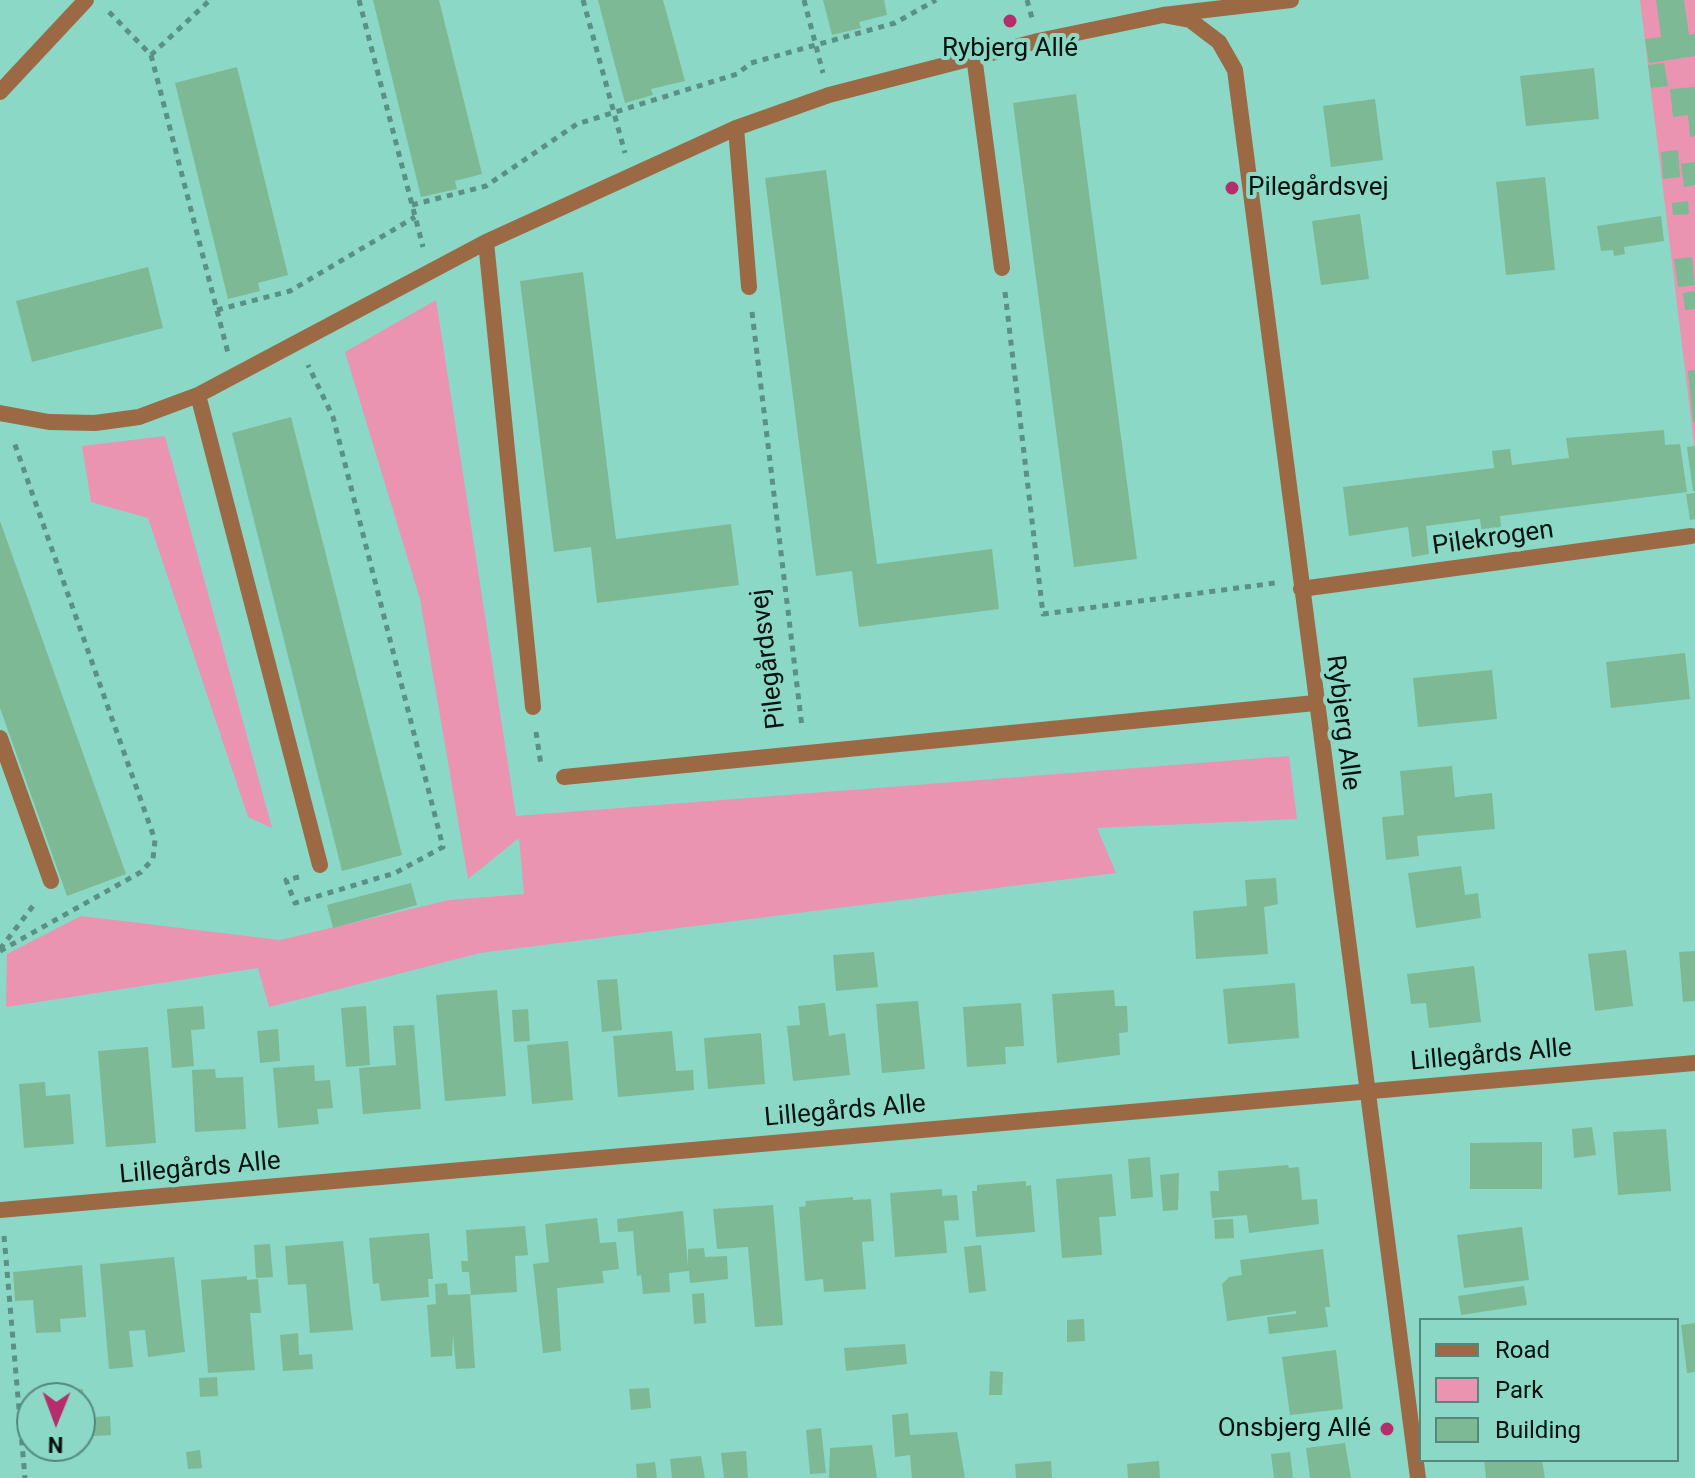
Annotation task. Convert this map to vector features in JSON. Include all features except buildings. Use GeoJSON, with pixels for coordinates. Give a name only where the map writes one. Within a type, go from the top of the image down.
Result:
{"type":"FeatureCollection","features":[{"type":"Feature","properties":{"kind":"street"},"geometry":{"type":"LineString","coordinates":[[0,92],[86,0]]}},
{"type":"Feature","properties":{"kind":"street"},"geometry":{"type":"LineString","coordinates":[[2,414],[49,422],[95,423],[139,417],[198,395],[486,242],[736,128],[829,95],[974,56],[1163,15],[1291,0]]}},
{"type":"Feature","properties":{"kind":"street","name":"Rybjerg Alle"},"geometry":{"type":"LineString","coordinates":[[1163,15],[1190,20],[1219,42],[1235,70],[1418,1478]]}},
{"type":"Feature","properties":{"kind":"street"},"geometry":{"type":"LineString","coordinates":[[974,56],[1002,268]]}},
{"type":"Feature","properties":{"kind":"street"},"geometry":{"type":"LineString","coordinates":[[736,128],[749,287]]}},
{"type":"Feature","properties":{"kind":"street"},"geometry":{"type":"LineString","coordinates":[[486,242],[533,707]]}},
{"type":"Feature","properties":{"kind":"street"},"geometry":{"type":"LineString","coordinates":[[198,395],[320,865]]}},
{"type":"Feature","properties":{"kind":"street","name":"Pilekrogen"},"geometry":{"type":"LineString","coordinates":[[1300,584],[1691,536]]}},
{"type":"Feature","properties":{"kind":"street"},"geometry":{"type":"LineString","coordinates":[[564,777],[1315,703]]}},
{"type":"Feature","properties":{"kind":"street"},"geometry":{"type":"LineString","coordinates":[[0,738],[51,881]]}},
{"type":"Feature","properties":{"kind":"street","name":"Lillegårds Alle"},"geometry":{"type":"LineString","coordinates":[[1,1210],[1695,1063]]}},
{"type":"Feature","properties":{"kind":"path"},"geometry":{"type":"LineString","coordinates":[[151,55],[210,0]]}},
{"type":"Feature","properties":{"kind":"path"},"geometry":{"type":"LineString","coordinates":[[359,0],[429,271]]}},
{"type":"Feature","properties":{"kind":"path"},"geometry":{"type":"LineString","coordinates":[[583,0],[631,175]]}},
{"type":"Feature","properties":{"kind":"path"},"geometry":{"type":"LineString","coordinates":[[804,0],[829,95]]}},
{"type":"Feature","properties":{"kind":"path"},"geometry":{"type":"LineString","coordinates":[[412,205],[486,186],[577,124],[737,74],[751,63],[895,23],[936,0]]}},
{"type":"Feature","properties":{"kind":"path"},"geometry":{"type":"LineString","coordinates":[[108,11],[151,55],[234,377]]}},
{"type":"Feature","properties":{"kind":"path"},"geometry":{"type":"LineString","coordinates":[[217,310],[290,291],[415,217]]}},
{"type":"Feature","properties":{"kind":"path"},"geometry":{"type":"LineString","coordinates":[[1002,268],[1043,614],[1300,584]]}},
{"type":"Feature","properties":{"kind":"path","name":"Pilegårdsvej"},"geometry":{"type":"LineString","coordinates":[[749,287],[805,755]]}},
{"type":"Feature","properties":{"kind":"path"},"geometry":{"type":"LineString","coordinates":[[296,343],[333,417],[443,847],[395,873],[295,903],[286,880],[299,877]]}},
{"type":"Feature","properties":{"kind":"path"},"geometry":{"type":"LineString","coordinates":[[0,950],[141,872],[153,859],[155,840],[2,414]]}},
{"type":"Feature","properties":{"kind":"path"},"geometry":{"type":"LineString","coordinates":[[533,707],[543,777],[564,777]]}},
{"type":"Feature","properties":{"kind":"path"},"geometry":{"type":"LineString","coordinates":[[0,950],[51,881]]}},
{"type":"Feature","properties":{"kind":"path"},"geometry":{"type":"LineString","coordinates":[[1,1210],[25,1478]]}},
{"type":"Feature","properties":{"kind":"green space"},"geometry":{"type":"Polygon","coordinates":[[[1640,0],[1695,0],[1695,452],[1640,0]]]}},
{"type":"Feature","properties":{"kind":"green space"},"geometry":{"type":"Polygon","coordinates":[[[436,300],[516,816],[1289,756],[1297,819],[1097,828],[1116,873],[480,953],[269,1007],[258,968],[6,1007],[7,954],[81,916],[280,940],[449,900],[524,894],[519,838],[468,879],[420,599],[345,352],[436,300]]]}},
{"type":"Feature","properties":{"kind":"green space"},"geometry":{"type":"Polygon","coordinates":[[[165,436],[272,828],[248,817],[148,518],[91,502],[82,446],[165,436]]]}},
{"type":"Feature","properties":{"kind":"place","name":"Rybjerg Allé"},"geometry":{"type":"Point","coordinates":[1010,21]}},
{"type":"Feature","properties":{"kind":"place","name":"Pilegårdsvej"},"geometry":{"type":"Point","coordinates":[1232,188]}},
{"type":"Feature","properties":{"kind":"place","name":"Onsbjerg Allé"},"geometry":{"type":"Point","coordinates":[1387,1429]}}]}
